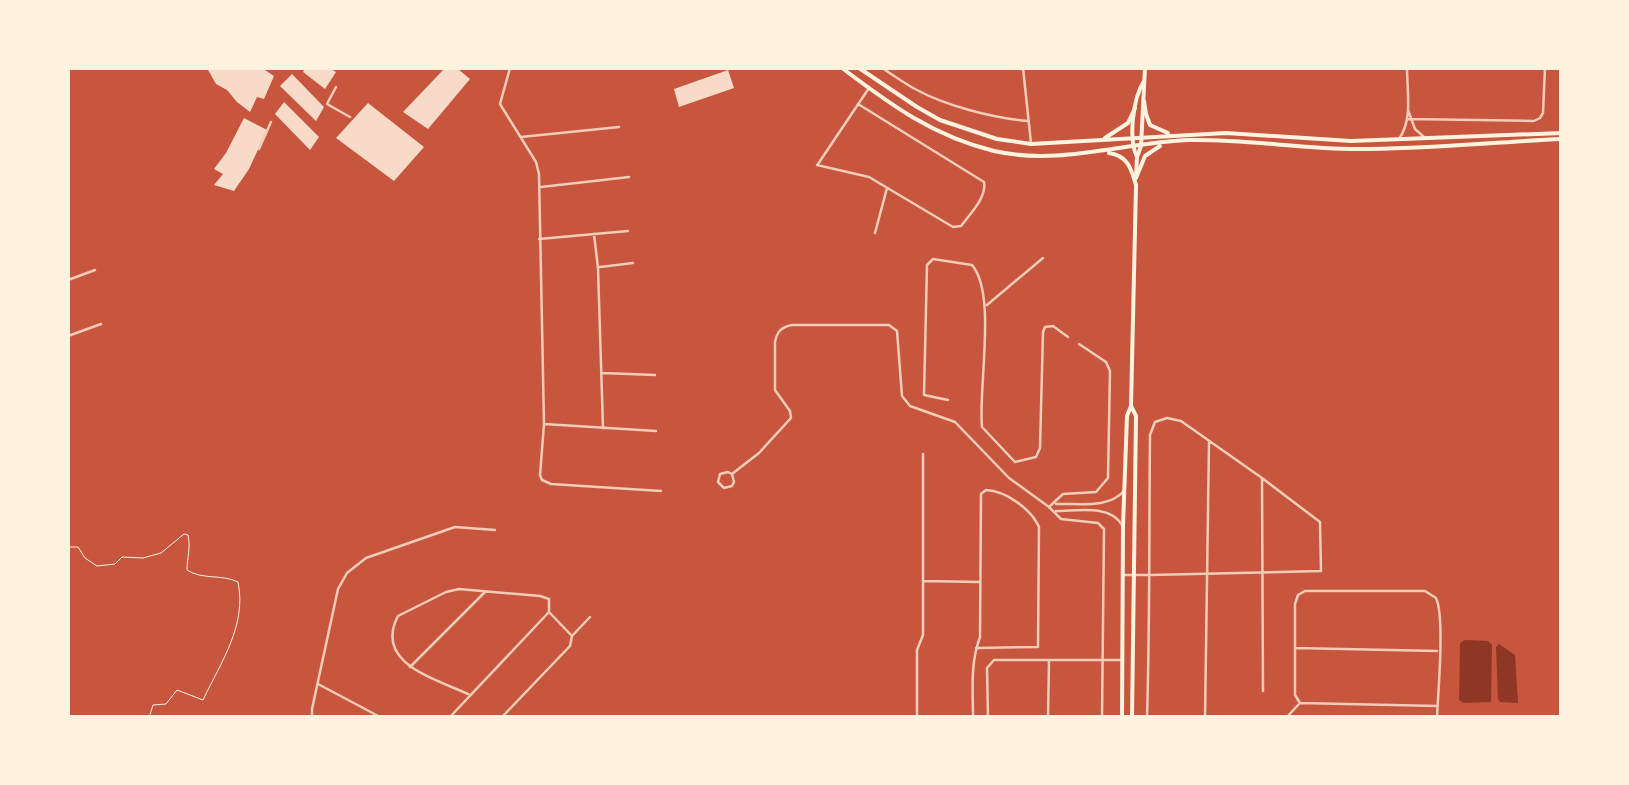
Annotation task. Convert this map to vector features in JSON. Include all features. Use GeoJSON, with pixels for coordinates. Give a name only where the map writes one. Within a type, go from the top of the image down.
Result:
{"type":"FeatureCollection","features":[{"type":"Feature","properties":{"kind":"main road"},"geometry":{"type":"LineString","coordinates":[[842,68],[914,120],[943,135],[1031,156],[1101,153],[1174,142],[1240,141],[1355,149],[1562,136]]}},
{"type":"Feature","properties":{"kind":"main road"},"geometry":{"type":"LineString","coordinates":[[859,68],[940,120],[1031,144],[1226,133],[1316,140],[1562,136]]}},
{"type":"Feature","properties":{"kind":"main road"},"geometry":{"type":"LineString","coordinates":[[1132,718],[1136,181],[1145,68]]}},
{"type":"Feature","properties":{"kind":"main road"},"geometry":{"type":"LineString","coordinates":[[1137,157],[1133,148],[1136,93],[1144,81]]}},
{"type":"Feature","properties":{"kind":"main road"},"geometry":{"type":"LineString","coordinates":[[1144,101],[1150,125],[1176,135]]}},
{"type":"Feature","properties":{"kind":"main road"},"geometry":{"type":"LineString","coordinates":[[1096,141],[1124,127],[1135,108]]}},
{"type":"Feature","properties":{"kind":"main road"},"geometry":{"type":"LineString","coordinates":[[1136,181],[1147,154],[1174,142]]}},
{"type":"Feature","properties":{"kind":"main road"},"geometry":{"type":"LineString","coordinates":[[1101,153],[1123,157],[1136,181]]}},
{"type":"Feature","properties":{"kind":"main road"},"geometry":{"type":"LineString","coordinates":[[1122,718],[1124,490],[1127,416],[1132,406]]}},
{"type":"Feature","properties":{"kind":"street"},"geometry":{"type":"LineString","coordinates":[[510,68],[500,104],[536,162],[539,187],[544,424],[540,475],[551,484],[661,492]]}},
{"type":"Feature","properties":{"kind":"street"},"geometry":{"type":"LineString","coordinates":[[882,68],[935,98],[981,113],[1028,121]]}},
{"type":"Feature","properties":{"kind":"street"},"geometry":{"type":"LineString","coordinates":[[1023,68],[1031,144]]}},
{"type":"Feature","properties":{"kind":"street"},"geometry":{"type":"LineString","coordinates":[[1407,68],[1410,119],[1418,133],[1427,138]]}},
{"type":"Feature","properties":{"kind":"street"},"geometry":{"type":"LineString","coordinates":[[1410,119],[1540,118],[1545,68]]}},
{"type":"Feature","properties":{"kind":"street"},"geometry":{"type":"LineString","coordinates":[[336,87],[327,104],[350,117]]}},
{"type":"Feature","properties":{"kind":"street"},"geometry":{"type":"LineString","coordinates":[[858,104],[984,182],[973,210],[961,226],[956,227],[869,177],[820,164],[838,131],[869,88]]}},
{"type":"Feature","properties":{"kind":"street"},"geometry":{"type":"LineString","coordinates":[[1398,140],[1410,119]]}},
{"type":"Feature","properties":{"kind":"street"},"geometry":{"type":"LineString","coordinates":[[258,149],[271,122]]}},
{"type":"Feature","properties":{"kind":"street"},"geometry":{"type":"LineString","coordinates":[[831,126],[838,131]]}},
{"type":"Feature","properties":{"kind":"street"},"geometry":{"type":"LineString","coordinates":[[520,137],[619,127]]}},
{"type":"Feature","properties":{"kind":"street"},"geometry":{"type":"LineString","coordinates":[[539,187],[629,177]]}},
{"type":"Feature","properties":{"kind":"street"},"geometry":{"type":"LineString","coordinates":[[875,233],[888,187]]}},
{"type":"Feature","properties":{"kind":"street"},"geometry":{"type":"LineString","coordinates":[[538,239],[628,231]]}},
{"type":"Feature","properties":{"kind":"street"},"geometry":{"type":"LineString","coordinates":[[594,234],[602,428]]}},
{"type":"Feature","properties":{"kind":"street"},"geometry":{"type":"LineString","coordinates":[[984,307],[1043,258]]}},
{"type":"Feature","properties":{"kind":"street"},"geometry":{"type":"LineString","coordinates":[[948,400],[924,395],[929,261],[972,265],[982,280],[982,428],[1014,462],[1036,457],[1040,448],[1045,327],[1053,326],[1068,336]]}},
{"type":"Feature","properties":{"kind":"street"},"geometry":{"type":"LineString","coordinates":[[598,268],[633,263]]}},
{"type":"Feature","properties":{"kind":"street"},"geometry":{"type":"LineString","coordinates":[[68,280],[95,270]]}},
{"type":"Feature","properties":{"kind":"street"},"geometry":{"type":"LineString","coordinates":[[68,336],[101,324]]}},
{"type":"Feature","properties":{"kind":"street"},"geometry":{"type":"LineString","coordinates":[[732,474],[791,418],[775,390],[776,334],[784,326],[894,326],[905,402],[955,422],[1009,478],[1064,520],[1098,523],[1104,530],[1102,718]]}},
{"type":"Feature","properties":{"kind":"street"},"geometry":{"type":"LineString","coordinates":[[1049,507],[1063,494],[1096,492],[1108,478],[1110,372],[1106,362],[1079,344]]}},
{"type":"Feature","properties":{"kind":"street"},"geometry":{"type":"LineString","coordinates":[[602,372],[655,375]]}},
{"type":"Feature","properties":{"kind":"street"},"geometry":{"type":"LineString","coordinates":[[1122,575],[1148,575],[1208,574],[1320,571],[1320,522],[1174,418],[1160,419],[1152,427],[1148,575],[1148,718]]}},
{"type":"Feature","properties":{"kind":"street"},"geometry":{"type":"LineString","coordinates":[[544,424],[656,431]]}},
{"type":"Feature","properties":{"kind":"street"},"geometry":{"type":"LineString","coordinates":[[1205,718],[1209,440]]}},
{"type":"Feature","properties":{"kind":"street"},"geometry":{"type":"LineString","coordinates":[[917,718],[916,650],[923,635],[923,454]]}},
{"type":"Feature","properties":{"kind":"street"},"geometry":{"type":"LineString","coordinates":[[1262,478],[1263,691]]}},
{"type":"Feature","properties":{"kind":"street"},"geometry":{"type":"LineString","coordinates":[[974,718],[973,658],[976,648],[980,638],[982,582],[981,494],[999,490],[1032,515],[1039,527],[1038,648],[976,648]]}},
{"type":"Feature","properties":{"kind":"street"},"geometry":{"type":"LineString","coordinates":[[1055,504],[1107,503],[1124,490]]}},
{"type":"Feature","properties":{"kind":"street"},"geometry":{"type":"LineString","coordinates":[[1054,511],[1055,504]]}},
{"type":"Feature","properties":{"kind":"street"},"geometry":{"type":"LineString","coordinates":[[1054,511],[1107,512],[1123,526]]}},
{"type":"Feature","properties":{"kind":"street"},"geometry":{"type":"LineString","coordinates":[[312,718],[338,589],[347,573],[366,558],[455,526],[495,530]]}},
{"type":"Feature","properties":{"kind":"street"},"geometry":{"type":"LineString","coordinates":[[924,581],[982,582]]}},
{"type":"Feature","properties":{"kind":"street"},"geometry":{"type":"LineString","coordinates":[[470,694],[410,666],[397,654],[391,635],[398,616],[446,592],[459,590],[540,596],[548,599],[550,612],[572,636]]}},
{"type":"Feature","properties":{"kind":"street"},"geometry":{"type":"LineString","coordinates":[[410,666],[486,591]]}},
{"type":"Feature","properties":{"kind":"street"},"geometry":{"type":"LineString","coordinates":[[1300,703],[1295,694],[1298,595],[1305,591],[1425,592],[1436,598],[1440,610],[1438,718]]}},
{"type":"Feature","properties":{"kind":"street"},"geometry":{"type":"LineString","coordinates":[[448,718],[550,612]]}},
{"type":"Feature","properties":{"kind":"street"},"geometry":{"type":"LineString","coordinates":[[501,718],[570,646],[572,636],[590,617]]}},
{"type":"Feature","properties":{"kind":"street"},"geometry":{"type":"LineString","coordinates":[[1296,648],[1439,651]]}},
{"type":"Feature","properties":{"kind":"street"},"geometry":{"type":"LineString","coordinates":[[988,718],[988,668],[997,658],[1122,660]]}},
{"type":"Feature","properties":{"kind":"street"},"geometry":{"type":"LineString","coordinates":[[1048,718],[1049,659]]}},
{"type":"Feature","properties":{"kind":"street"},"geometry":{"type":"LineString","coordinates":[[317,683],[382,718]]}},
{"type":"Feature","properties":{"kind":"street"},"geometry":{"type":"LineString","coordinates":[[1286,718],[1300,703],[1438,706]]}},
{"type":"Feature","properties":{"kind":"path"},"geometry":{"type":"LineString","coordinates":[[68,547],[78,548],[97,566],[116,564],[122,557],[143,558],[161,553],[184,534],[188,535],[191,547],[188,570],[195,576],[238,582],[242,602],[238,621],[202,700],[178,690],[166,704],[153,704],[150,718]]}},
{"type":"Feature","properties":{"kind":"shaded area"},"geometry":{"type":"Polygon","coordinates":[[[1488,641],[1492,645],[1491,702],[1459,700],[1460,643],[1488,641]]]}},
{"type":"Feature","properties":{"kind":"shaded area"},"geometry":{"type":"Polygon","coordinates":[[[1499,644],[1515,655],[1518,703],[1498,699],[1499,644]]]}},
{"type":"Feature","properties":{"kind":"building"},"geometry":{"type":"Polygon","coordinates":[[[207,68],[262,68],[274,76],[264,99],[257,97],[250,112],[216,84],[207,68]]]}},
{"type":"Feature","properties":{"kind":"building"},"geometry":{"type":"Polygon","coordinates":[[[305,68],[329,68],[336,72],[325,89],[303,72],[305,68]]]}},
{"type":"Feature","properties":{"kind":"building"},"geometry":{"type":"Polygon","coordinates":[[[445,68],[457,68],[470,79],[428,129],[403,112],[445,68]]]}},
{"type":"Feature","properties":{"kind":"building"},"geometry":{"type":"Polygon","coordinates":[[[728,70],[734,88],[679,107],[674,89],[728,70]]]}},
{"type":"Feature","properties":{"kind":"building"},"geometry":{"type":"Polygon","coordinates":[[[292,74],[324,107],[316,121],[280,86],[292,74]]]}},
{"type":"Feature","properties":{"kind":"building"},"geometry":{"type":"Polygon","coordinates":[[[284,102],[319,137],[310,150],[275,114],[284,102]]]}},
{"type":"Feature","properties":{"kind":"building"},"geometry":{"type":"Polygon","coordinates":[[[368,103],[424,147],[394,181],[336,138],[368,103]]]}},
{"type":"Feature","properties":{"kind":"building"},"geometry":{"type":"Polygon","coordinates":[[[244,118],[267,130],[234,191],[214,185],[223,174],[214,169],[244,118]]]}}]}
